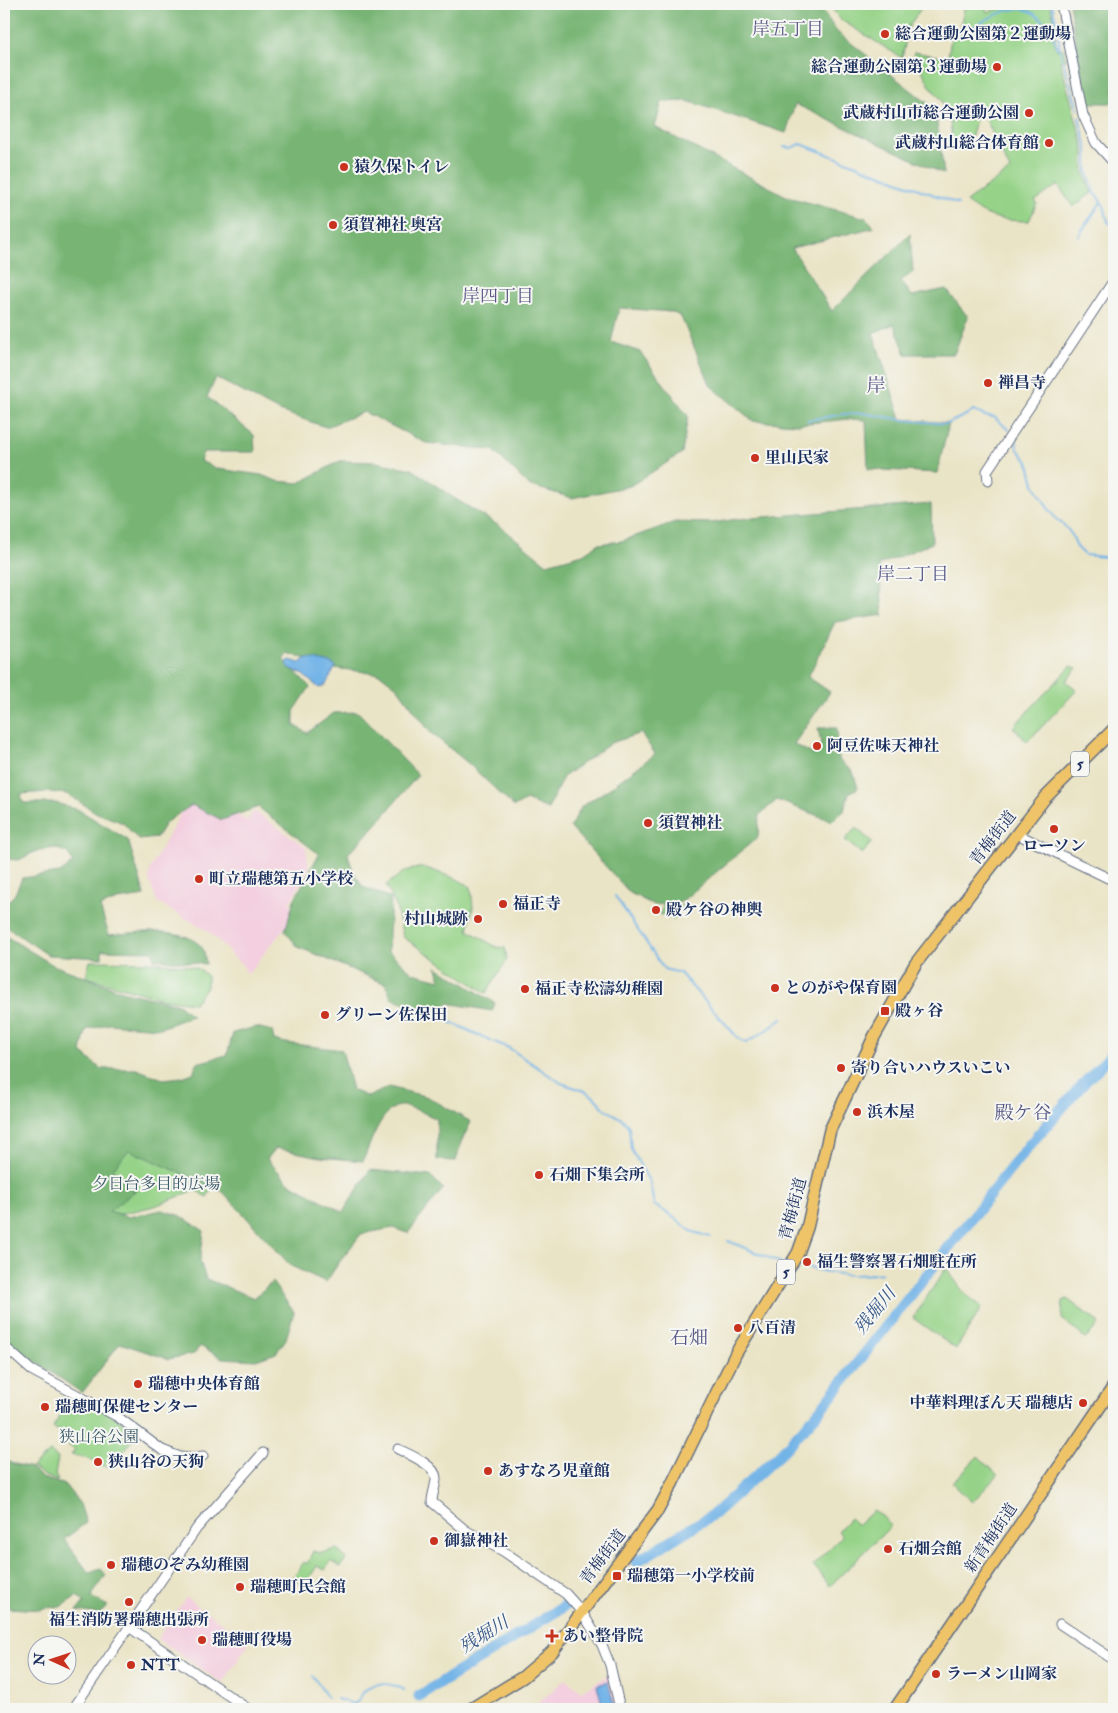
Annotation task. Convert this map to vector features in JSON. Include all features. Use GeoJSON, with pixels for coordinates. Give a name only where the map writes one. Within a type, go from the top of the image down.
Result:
{"type":"FeatureCollection","features":[{"type":"Feature","properties":{"kind":"main road","name":"青梅街道"},"geometry":{"type":"LineString","coordinates":[[470,1709],[516,1682],[538,1665],[556,1647],[648,1524],[663,1501],[736,1353],[795,1257],[807,1228],[828,1135],[874,1037],[918,960],[1045,798],[1114,729]]}},
{"type":"Feature","properties":{"kind":"main road","name":"新青梅街道"},"geometry":{"type":"LineString","coordinates":[[894,1709],[1114,1386]]}},
{"type":"Feature","properties":{"kind":"street"},"geometry":{"type":"LineString","coordinates":[[1061,4],[1083,115],[1096,143],[1114,164]]}},
{"type":"Feature","properties":{"kind":"street"},"geometry":{"type":"LineString","coordinates":[[988,481],[987,472],[1114,280]]}},
{"type":"Feature","properties":{"kind":"street"},"geometry":{"type":"LineString","coordinates":[[1017,834],[1114,880]]}},
{"type":"Feature","properties":{"kind":"street"},"geometry":{"type":"LineString","coordinates":[[4,1346],[31,1370],[118,1416],[162,1450],[190,1458],[203,1456]]}},
{"type":"Feature","properties":{"kind":"street"},"geometry":{"type":"LineString","coordinates":[[398,1450],[423,1462],[434,1471],[436,1479],[432,1502],[446,1515],[465,1530],[503,1551],[553,1584],[566,1594],[582,1612],[599,1638],[608,1658],[620,1709]]}},
{"type":"Feature","properties":{"kind":"street"},"geometry":{"type":"LineString","coordinates":[[73,1709],[197,1528],[263,1453]]}},
{"type":"Feature","properties":{"kind":"street"},"geometry":{"type":"LineString","coordinates":[[1060,1624],[1114,1660]]}},
{"type":"Feature","properties":{"kind":"street"},"geometry":{"type":"LineString","coordinates":[[129,1627],[248,1709]]}},
{"type":"Feature","properties":{"kind":"shaded area"},"geometry":{"type":"Polygon","coordinates":[[[192,804],[222,820],[234,813],[247,821],[254,811],[306,847],[309,868],[290,902],[294,916],[248,974],[242,965],[209,932],[157,902],[149,880],[150,869],[182,811],[192,804]]]}},
{"type":"Feature","properties":{"kind":"shaded area","name":"瑞穂町役場"},"geometry":{"type":"Polygon","coordinates":[[[186,1597],[247,1641],[248,1645],[222,1683],[157,1639],[186,1597]]]}},
{"type":"Feature","properties":{"kind":"shaded area"},"geometry":{"type":"Polygon","coordinates":[[[609,1675],[617,1709],[532,1709],[565,1679],[581,1691],[609,1675]]]}},
{"type":"Feature","properties":{"kind":"green space"},"geometry":{"type":"Polygon","coordinates":[[[4,4],[818,4],[837,32],[935,109],[944,174],[795,104],[786,133],[687,101],[662,102],[655,127],[788,197],[866,218],[875,227],[792,248],[832,311],[910,234],[913,272],[901,281],[912,296],[946,289],[968,317],[954,354],[906,354],[894,324],[873,333],[901,419],[949,423],[937,473],[868,469],[866,420],[850,419],[797,424],[753,421],[711,386],[681,317],[672,312],[619,308],[611,342],[640,352],[688,416],[682,453],[630,486],[572,498],[528,485],[493,450],[426,443],[364,412],[326,427],[279,411],[216,378],[207,397],[254,435],[255,452],[203,452],[200,461],[218,469],[261,475],[277,481],[299,483],[340,461],[376,462],[412,469],[501,527],[547,564],[583,554],[598,544],[622,541],[675,522],[711,523],[738,519],[931,504],[932,543],[879,565],[883,615],[835,622],[808,677],[830,692],[794,744],[814,755],[821,743],[818,728],[837,728],[839,760],[853,772],[858,788],[849,793],[844,811],[832,821],[777,800],[759,815],[758,837],[682,901],[654,905],[630,893],[570,827],[582,806],[610,788],[655,754],[641,733],[611,743],[563,777],[548,809],[526,800],[514,807],[469,764],[430,732],[397,687],[380,674],[335,668],[287,653],[283,659],[310,687],[294,711],[294,725],[307,733],[334,713],[358,712],[418,775],[374,827],[348,854],[353,871],[363,887],[391,898],[388,951],[413,973],[440,980],[437,967],[495,1003],[492,1011],[448,1003],[441,1016],[391,998],[386,984],[298,947],[285,931],[294,900],[319,854],[258,807],[222,820],[192,805],[166,822],[156,838],[139,840],[123,823],[97,813],[67,794],[48,792],[21,794],[23,803],[56,803],[79,810],[128,840],[145,896],[117,900],[100,907],[109,935],[159,932],[185,936],[195,941],[203,949],[206,964],[154,959],[153,951],[102,950],[102,958],[48,955],[4,925],[4,906],[15,894],[22,878],[60,873],[73,863],[68,853],[55,848],[36,851],[19,860],[4,859],[4,4]]]}},
{"type":"Feature","properties":{"kind":"green space","name":"総合運動公園第２運動場"},"geometry":{"type":"Polygon","coordinates":[[[828,4],[924,4],[909,26],[902,58],[841,20],[828,4]]]}},
{"type":"Feature","properties":{"kind":"green space","name":"武蔵村山市総合運動公園"},"geometry":{"type":"Polygon","coordinates":[[[965,4],[984,4],[987,12],[1017,4],[1050,4],[1056,28],[1055,42],[1057,50],[1063,48],[1066,59],[1060,61],[1084,148],[1084,172],[1092,193],[1073,207],[1058,185],[1035,201],[1037,203],[1029,221],[995,218],[981,212],[966,202],[1010,170],[981,109],[978,119],[976,119],[972,136],[953,145],[949,116],[940,98],[931,88],[913,53],[948,58],[951,36],[958,36],[965,4]]]}},
{"type":"Feature","properties":{"kind":"green space"},"geometry":{"type":"Polygon","coordinates":[[[1069,4],[1114,4],[1114,103],[1087,103],[1069,4]]]}},
{"type":"Feature","properties":{"kind":"green space"},"geometry":{"type":"Polygon","coordinates":[[[1071,666],[1077,668],[1066,681],[1077,690],[1027,742],[1013,727],[1071,666]]]}},
{"type":"Feature","properties":{"kind":"green space"},"geometry":{"type":"Polygon","coordinates":[[[856,828],[872,842],[862,854],[845,840],[856,828]]]}},
{"type":"Feature","properties":{"kind":"green space"},"geometry":{"type":"Polygon","coordinates":[[[423,867],[457,879],[471,887],[473,908],[468,930],[496,947],[505,948],[507,960],[486,993],[403,937],[396,906],[386,885],[405,871],[423,867]]]}},
{"type":"Feature","properties":{"kind":"green space"},"geometry":{"type":"Polygon","coordinates":[[[671,900],[685,908],[673,920],[660,914],[665,901],[671,900]]]}},
{"type":"Feature","properties":{"kind":"green space"},"geometry":{"type":"Polygon","coordinates":[[[4,935],[53,965],[125,992],[178,1004],[192,1016],[160,1028],[108,1024],[86,1030],[81,1052],[101,1069],[136,1069],[163,1079],[182,1077],[193,1073],[197,1063],[227,1055],[233,1033],[256,1027],[272,1031],[274,1040],[342,1050],[352,1090],[368,1097],[389,1087],[428,1097],[471,1122],[461,1142],[456,1161],[437,1160],[437,1119],[416,1109],[404,1106],[396,1107],[389,1111],[383,1118],[363,1161],[320,1157],[276,1148],[267,1159],[288,1182],[343,1212],[370,1170],[431,1176],[443,1189],[408,1233],[393,1228],[361,1234],[326,1282],[291,1266],[223,1192],[129,1150],[112,1170],[136,1190],[109,1211],[129,1217],[162,1210],[181,1216],[204,1231],[200,1261],[206,1279],[254,1298],[272,1282],[294,1312],[286,1339],[276,1353],[256,1360],[222,1358],[200,1346],[194,1354],[168,1359],[120,1343],[82,1393],[4,1340],[4,935]]]}},
{"type":"Feature","properties":{"kind":"green space"},"geometry":{"type":"Polygon","coordinates":[[[90,961],[153,962],[189,966],[199,969],[207,976],[207,987],[194,1003],[163,999],[86,977],[90,961]]]}},
{"type":"Feature","properties":{"kind":"green space","name":"夕日台多目的広場"},"geometry":{"type":"Polygon","coordinates":[[[129,1149],[212,1187],[207,1197],[195,1190],[155,1206],[111,1216],[108,1211],[136,1190],[112,1170],[129,1149]]]}},
{"type":"Feature","properties":{"kind":"green space"},"geometry":{"type":"Polygon","coordinates":[[[946,1268],[965,1294],[982,1307],[956,1349],[913,1318],[946,1268]]]}},
{"type":"Feature","properties":{"kind":"green space"},"geometry":{"type":"Polygon","coordinates":[[[1067,1299],[1099,1323],[1086,1339],[1062,1319],[1063,1301],[1067,1299]]]}},
{"type":"Feature","properties":{"kind":"green space","name":"狭山谷公園"},"geometry":{"type":"Polygon","coordinates":[[[72,1395],[117,1418],[138,1435],[109,1467],[99,1465],[92,1460],[71,1455],[75,1450],[68,1445],[72,1440],[53,1427],[72,1395]]]}},
{"type":"Feature","properties":{"kind":"green space"},"geometry":{"type":"Polygon","coordinates":[[[50,1452],[58,1458],[55,1475],[57,1481],[43,1475],[32,1467],[50,1452]]]}},
{"type":"Feature","properties":{"kind":"green space"},"geometry":{"type":"Polygon","coordinates":[[[4,1456],[11,1463],[31,1468],[42,1478],[65,1485],[80,1504],[86,1523],[64,1539],[89,1573],[101,1569],[106,1575],[91,1597],[108,1606],[99,1614],[77,1611],[84,1602],[77,1596],[60,1607],[43,1608],[41,1610],[9,1608],[4,1602],[4,1456]]]}},
{"type":"Feature","properties":{"kind":"green space"},"geometry":{"type":"Polygon","coordinates":[[[978,1456],[998,1475],[972,1502],[952,1483],[978,1456]]]}},
{"type":"Feature","properties":{"kind":"green space"},"geometry":{"type":"Polygon","coordinates":[[[873,1511],[882,1516],[891,1526],[830,1586],[813,1565],[842,1536],[838,1531],[850,1518],[858,1525],[873,1511]]]}},
{"type":"Feature","properties":{"kind":"green space"},"geometry":{"type":"Polygon","coordinates":[[[337,1549],[346,1559],[340,1567],[331,1561],[325,1570],[317,1566],[304,1586],[293,1578],[304,1562],[307,1564],[313,1551],[321,1553],[337,1549]]]}},
{"type":"Feature","properties":{"kind":"water"},"geometry":{"type":"Polygon","coordinates":[[[306,658],[327,662],[336,666],[325,686],[319,688],[302,674],[288,667],[287,662],[290,660],[300,663],[306,658]]]}},
{"type":"Feature","properties":{"kind":"water"},"geometry":{"type":"Polygon","coordinates":[[[608,1682],[614,1705],[603,1708],[597,1685],[608,1682]]]}},
{"type":"Feature","properties":{"kind":"waterway"},"geometry":{"type":"LineString","coordinates":[[1052,4],[1058,30],[1060,51],[1078,110]]}},
{"type":"Feature","properties":{"kind":"waterway"},"geometry":{"type":"LineString","coordinates":[[959,37],[996,15],[1019,9],[1033,12],[1039,17],[1048,28],[1059,48]]}},
{"type":"Feature","properties":{"kind":"waterway"},"geometry":{"type":"LineString","coordinates":[[1079,117],[1087,149],[1087,172],[1095,193],[1104,206],[1108,222],[1114,226]]}},
{"type":"Feature","properties":{"kind":"waterway"},"geometry":{"type":"LineString","coordinates":[[784,147],[791,148],[801,144],[958,204]]}},
{"type":"Feature","properties":{"kind":"waterway"},"geometry":{"type":"LineString","coordinates":[[1079,236],[1101,202]]}},
{"type":"Feature","properties":{"kind":"waterway"},"geometry":{"type":"LineString","coordinates":[[808,420],[862,413],[904,420],[947,424],[974,411],[985,416],[994,417],[1009,430]]}},
{"type":"Feature","properties":{"kind":"waterway"},"geometry":{"type":"LineString","coordinates":[[1016,437],[1017,448],[1029,463],[1034,484],[1048,508],[1072,535],[1077,547],[1085,555],[1114,558]]}},
{"type":"Feature","properties":{"kind":"waterway"},"geometry":{"type":"LineString","coordinates":[[615,896],[664,969],[680,973],[738,1038],[746,1043],[782,1018]]}},
{"type":"Feature","properties":{"kind":"waterway"},"geometry":{"type":"LineString","coordinates":[[437,1016],[509,1048],[561,1083],[585,1091],[593,1096],[605,1109],[622,1119],[629,1127],[631,1149],[650,1183],[654,1205],[691,1231],[710,1237]]}},
{"type":"Feature","properties":{"kind":"waterway","name":"残堀川"},"geometry":{"type":"LineString","coordinates":[[636,1562],[714,1514],[781,1453],[829,1399],[1030,1144],[1114,1052]]}},
{"type":"Feature","properties":{"kind":"waterway"},"geometry":{"type":"LineString","coordinates":[[728,1241],[786,1265]]}},
{"type":"Feature","properties":{"kind":"waterway"},"geometry":{"type":"LineString","coordinates":[[803,1266],[842,1274],[882,1273]]}},
{"type":"Feature","properties":{"kind":"waterway","name":"残堀川"},"geometry":{"type":"LineString","coordinates":[[419,1696],[568,1604]]}},
{"type":"Feature","properties":{"kind":"waterway"},"geometry":{"type":"LineString","coordinates":[[313,1676],[327,1697]]}},
{"type":"Feature","properties":{"kind":"waterway"},"geometry":{"type":"LineString","coordinates":[[337,1699],[354,1704],[366,1690],[377,1684],[396,1686],[404,1690]]}},
{"type":"Feature","properties":{"kind":"place","name":"総合運動公園第２運動場"},"geometry":{"type":"Point","coordinates":[885,34]}},
{"type":"Feature","properties":{"kind":"place","name":"総合運動公園第３運動場"},"geometry":{"type":"Point","coordinates":[997,67]}},
{"type":"Feature","properties":{"kind":"place","name":"武蔵村山市総合運動公園"},"geometry":{"type":"Point","coordinates":[1029,113]}},
{"type":"Feature","properties":{"kind":"place","name":"武蔵村山総合体育館"},"geometry":{"type":"Point","coordinates":[1049,143]}},
{"type":"Feature","properties":{"kind":"place","name":"猿久保トイレ"},"geometry":{"type":"Point","coordinates":[344,167]}},
{"type":"Feature","properties":{"kind":"place","name":"須賀神社 奥宮"},"geometry":{"type":"Point","coordinates":[333,225]}},
{"type":"Feature","properties":{"kind":"place","name":"禅昌寺"},"geometry":{"type":"Point","coordinates":[988,383]}},
{"type":"Feature","properties":{"kind":"place","name":"里山民家"},"geometry":{"type":"Point","coordinates":[755,458]}},
{"type":"Feature","properties":{"kind":"place","name":"阿豆佐味天神社"},"geometry":{"type":"Point","coordinates":[817,746]}},
{"type":"Feature","properties":{"kind":"place","name":"須賀神社"},"geometry":{"type":"Point","coordinates":[648,823]}},
{"type":"Feature","properties":{"kind":"place","name":"ローソン"},"geometry":{"type":"Point","coordinates":[1054,829]}},
{"type":"Feature","properties":{"kind":"place","name":"町立瑞穂第五小学校"},"geometry":{"type":"Point","coordinates":[199,879]}},
{"type":"Feature","properties":{"kind":"place","name":"福正寺"},"geometry":{"type":"Point","coordinates":[503,904]}},
{"type":"Feature","properties":{"kind":"place","name":"殿ケ谷の神輿"},"geometry":{"type":"Point","coordinates":[656,910]}},
{"type":"Feature","properties":{"kind":"place","name":"村山城跡"},"geometry":{"type":"Point","coordinates":[478,919]}},
{"type":"Feature","properties":{"kind":"place","name":"とのがや保育園"},"geometry":{"type":"Point","coordinates":[775,988]}},
{"type":"Feature","properties":{"kind":"place","name":"福正寺松濤幼稚園"},"geometry":{"type":"Point","coordinates":[525,989]}},
{"type":"Feature","properties":{"kind":"place","name":"殿ヶ谷"},"geometry":{"type":"Point","coordinates":[885,1011]}},
{"type":"Feature","properties":{"kind":"place","name":"グリーン佐保田"},"geometry":{"type":"Point","coordinates":[325,1015]}},
{"type":"Feature","properties":{"kind":"place","name":"寄り合いハウスいこい"},"geometry":{"type":"Point","coordinates":[841,1068]}},
{"type":"Feature","properties":{"kind":"place","name":"浜木屋"},"geometry":{"type":"Point","coordinates":[857,1112]}},
{"type":"Feature","properties":{"kind":"place","name":"石畑下集会所"},"geometry":{"type":"Point","coordinates":[539,1175]}},
{"type":"Feature","properties":{"kind":"place","name":"福生警察署石畑駐在所"},"geometry":{"type":"Point","coordinates":[807,1262]}},
{"type":"Feature","properties":{"kind":"place","name":"八百清"},"geometry":{"type":"Point","coordinates":[738,1328]}},
{"type":"Feature","properties":{"kind":"place","name":"瑞穂中央体育館"},"geometry":{"type":"Point","coordinates":[138,1384]}},
{"type":"Feature","properties":{"kind":"place","name":"中華料理ぼん天 瑞穂店"},"geometry":{"type":"Point","coordinates":[1083,1403]}},
{"type":"Feature","properties":{"kind":"place","name":"瑞穂町保健センター"},"geometry":{"type":"Point","coordinates":[45,1407]}},
{"type":"Feature","properties":{"kind":"place","name":"狭山谷の天狗"},"geometry":{"type":"Point","coordinates":[98,1462]}},
{"type":"Feature","properties":{"kind":"place","name":"あすなろ児童館"},"geometry":{"type":"Point","coordinates":[488,1471]}},
{"type":"Feature","properties":{"kind":"place","name":"御嶽神社"},"geometry":{"type":"Point","coordinates":[434,1541]}},
{"type":"Feature","properties":{"kind":"place","name":"石畑会館"},"geometry":{"type":"Point","coordinates":[888,1549]}},
{"type":"Feature","properties":{"kind":"place","name":"瑞穂のぞみ幼稚園"},"geometry":{"type":"Point","coordinates":[111,1565]}},
{"type":"Feature","properties":{"kind":"place","name":"瑞穂第一小学校前"},"geometry":{"type":"Point","coordinates":[617,1576]}},
{"type":"Feature","properties":{"kind":"place","name":"瑞穂町民会館"},"geometry":{"type":"Point","coordinates":[240,1587]}},
{"type":"Feature","properties":{"kind":"place","name":"福生消防署瑞穂出張所"},"geometry":{"type":"Point","coordinates":[129,1602]}},
{"type":"Feature","properties":{"kind":"place","name":"あい整骨院"},"geometry":{"type":"Point","coordinates":[552,1636]}},
{"type":"Feature","properties":{"kind":"place","name":"瑞穂町役場"},"geometry":{"type":"Point","coordinates":[202,1640]}},
{"type":"Feature","properties":{"kind":"place","name":"NTT"},"geometry":{"type":"Point","coordinates":[131,1665]}},
{"type":"Feature","properties":{"kind":"place","name":"ラーメン山岡家"},"geometry":{"type":"Point","coordinates":[936,1674]}},
{"type":"Feature","properties":{"kind":"district","name":"岸五丁目"},"geometry":{"type":"Point","coordinates":[788,29]}},
{"type":"Feature","properties":{"kind":"district","name":"岸四丁目"},"geometry":{"type":"Point","coordinates":[498,296]}},
{"type":"Feature","properties":{"kind":"district","name":"岸"},"geometry":{"type":"Point","coordinates":[876,386]}},
{"type":"Feature","properties":{"kind":"district","name":"岸二丁目"},"geometry":{"type":"Point","coordinates":[913,574]}},
{"type":"Feature","properties":{"kind":"district","name":"殿ケ谷"},"geometry":{"type":"Point","coordinates":[1023,1113]}},
{"type":"Feature","properties":{"kind":"district","name":"石畑"},"geometry":{"type":"Point","coordinates":[689,1338]}}]}
